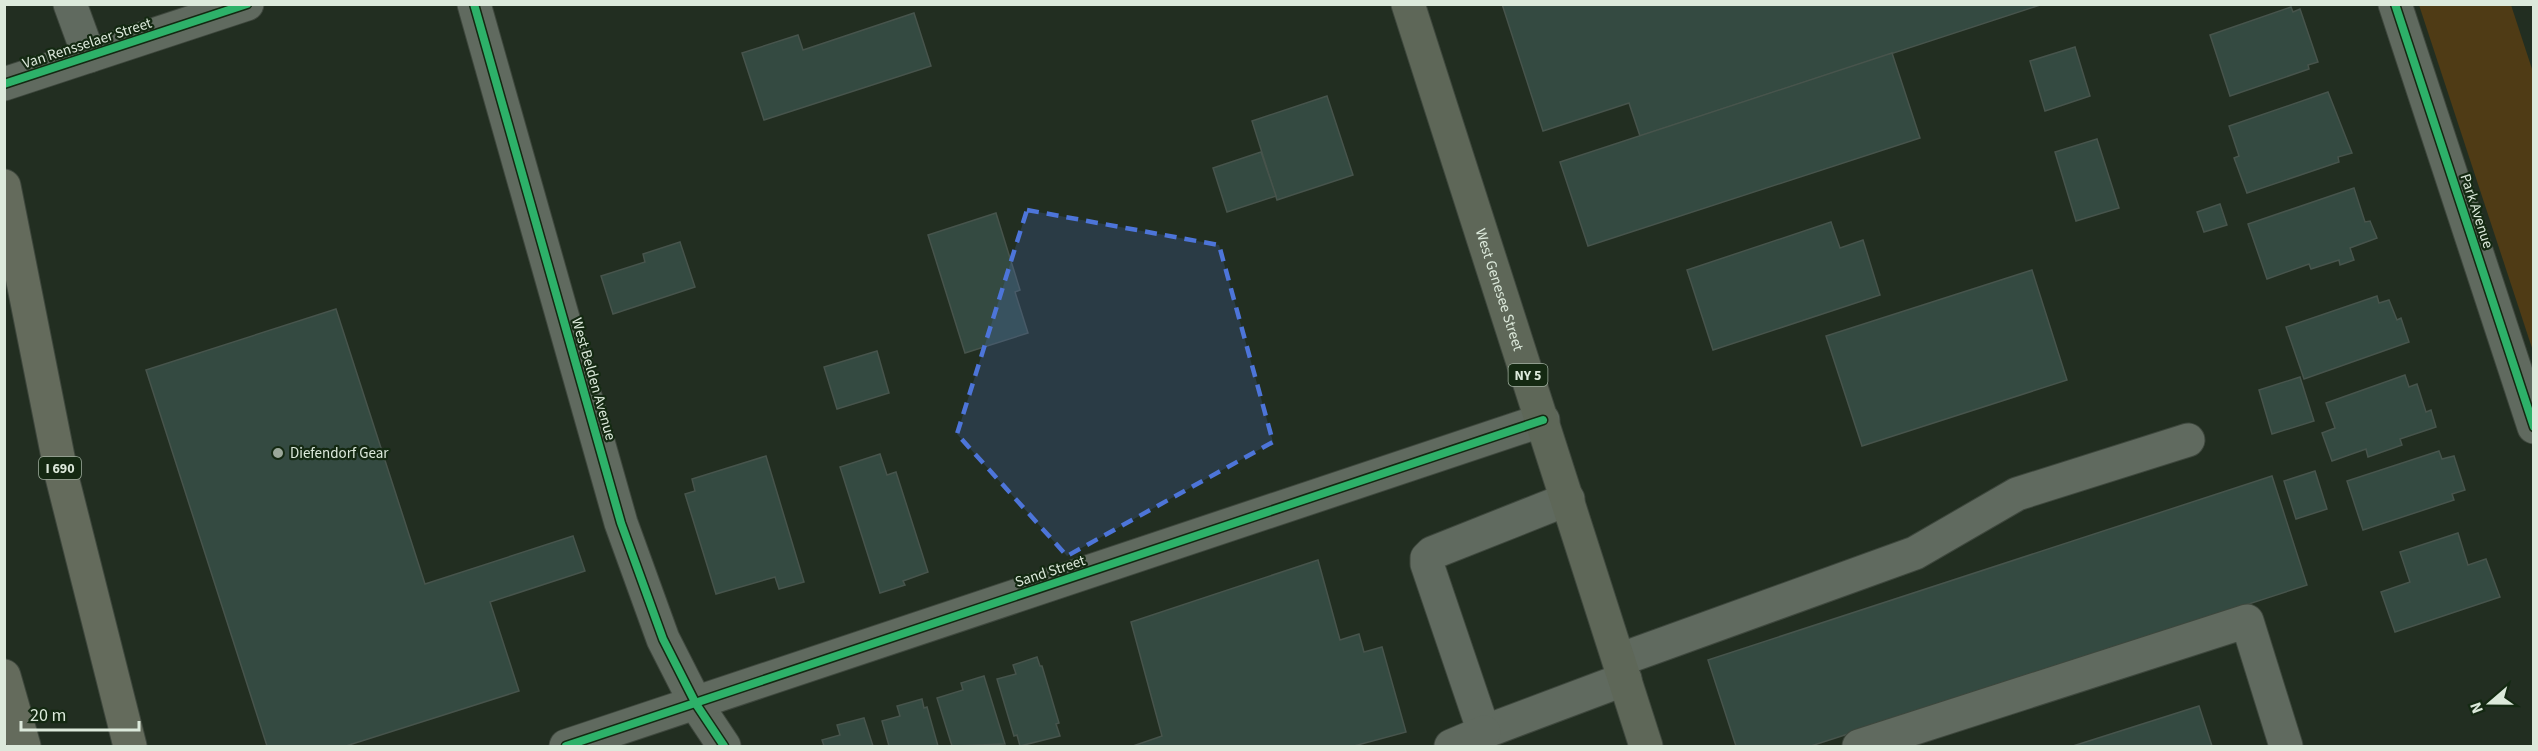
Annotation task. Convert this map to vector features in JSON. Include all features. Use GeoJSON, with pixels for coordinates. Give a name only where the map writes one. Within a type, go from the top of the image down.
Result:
{"type":"FeatureCollection","features":[{"type":"Feature","properties":{"kind":"highway","name":"I 690"},"geometry":{"type":"LineString","coordinates":[[4,186],[62,477],[130,747]]}},
{"type":"Feature","properties":{"kind":"highway"},"geometry":{"type":"LineString","coordinates":[[4,676],[24,747]]}},
{"type":"Feature","properties":{"kind":"main road","name":"West Genesee Street"},"geometry":{"type":"LineString","coordinates":[[1408,4],[1647,747]]}},
{"type":"Feature","properties":{"kind":"street"},"geometry":{"type":"LineString","coordinates":[[70,4],[89,56]]}},
{"type":"Feature","properties":{"kind":"street","name":"Van Rensselaer Street"},"geometry":{"type":"LineString","coordinates":[[4,84],[247,4]]}},
{"type":"Feature","properties":{"kind":"street","name":"West Belden Avenue"},"geometry":{"type":"LineString","coordinates":[[474,4],[621,523],[663,639],[696,704],[724,747]]}},
{"type":"Feature","properties":{"kind":"street","name":"Park Avenue"},"geometry":{"type":"LineString","coordinates":[[2395,4],[2534,426]]}},
{"type":"Feature","properties":{"kind":"street","name":"Sand Street"},"geometry":{"type":"LineString","coordinates":[[566,747],[1543,420]]}},
{"type":"Feature","properties":{"kind":"street"},"geometry":{"type":"LineString","coordinates":[[1451,747],[1622,670],[1915,553],[2017,494],[2188,440]]}},
{"type":"Feature","properties":{"kind":"street"},"geometry":{"type":"LineString","coordinates":[[1484,732],[1427,564],[1427,558],[1432,553],[1568,499]]}},
{"type":"Feature","properties":{"kind":"street"},"geometry":{"type":"LineString","coordinates":[[1859,747],[2247,621],[2286,747]]}},
{"type":"Feature","properties":{"kind":"highlighted area"},"geometry":{"type":"Polygon","coordinates":[[[1027,210],[1219,245],[1273,442],[1067,556],[957,434],[1027,210]]]}},
{"type":"Feature","properties":{"kind":"shaded area"},"geometry":{"type":"Polygon","coordinates":[[[2419,5],[2511,5],[2533,72],[2533,351],[2419,5]]]}},
{"type":"Feature","properties":{"kind":"building"},"geometry":{"type":"Polygon","coordinates":[[[1502,4],[2043,4],[1640,136],[1629,103],[1543,131],[1502,4]]]}},
{"type":"Feature","properties":{"kind":"building"},"geometry":{"type":"Polygon","coordinates":[[[2291,7],[2293,12],[2300,9],[2318,62],[2308,65],[2309,69],[2230,96],[2210,35],[2291,7]]]}},
{"type":"Feature","properties":{"kind":"building"},"geometry":{"type":"Polygon","coordinates":[[[914,13],[931,66],[764,120],[742,53],[798,35],[803,50],[914,13]]]}},
{"type":"Feature","properties":{"kind":"building"},"geometry":{"type":"Polygon","coordinates":[[[2075,47],[2090,96],[2045,111],[2030,61],[2075,47]]]}},
{"type":"Feature","properties":{"kind":"building"},"geometry":{"type":"Polygon","coordinates":[[[1892,53],[1920,138],[1588,246],[1560,162],[1892,53]]]}},
{"type":"Feature","properties":{"kind":"building"},"geometry":{"type":"Polygon","coordinates":[[[2328,92],[2352,153],[2338,157],[2339,162],[2247,193],[2234,158],[2239,156],[2229,126],[2328,92]]]}},
{"type":"Feature","properties":{"kind":"building"},"geometry":{"type":"Polygon","coordinates":[[[1327,96],[1353,175],[1277,200],[1252,121],[1327,96]]]}},
{"type":"Feature","properties":{"kind":"building"},"geometry":{"type":"Polygon","coordinates":[[[2097,139],[2119,208],[2076,221],[2055,152],[2097,139]]]}},
{"type":"Feature","properties":{"kind":"building"},"geometry":{"type":"Polygon","coordinates":[[[1261,152],[1276,196],[1227,212],[1213,168],[1261,152]]]}},
{"type":"Feature","properties":{"kind":"building"},"geometry":{"type":"Polygon","coordinates":[[[2354,188],[2365,222],[2370,221],[2377,238],[2350,248],[2354,260],[2340,265],[2339,260],[2311,269],[2309,264],[2267,279],[2248,224],[2354,188]]]}},
{"type":"Feature","properties":{"kind":"building"},"geometry":{"type":"Polygon","coordinates":[[[2220,204],[2227,225],[2204,232],[2197,212],[2220,204]]]}},
{"type":"Feature","properties":{"kind":"building"},"geometry":{"type":"Polygon","coordinates":[[[996,213],[1020,290],[1015,292],[1028,333],[965,353],[928,235],[996,213]]]}},
{"type":"Feature","properties":{"kind":"building"},"geometry":{"type":"Polygon","coordinates":[[[1831,222],[1840,248],[1863,240],[1880,295],[1713,350],[1687,270],[1831,222]]]}},
{"type":"Feature","properties":{"kind":"building"},"geometry":{"type":"Polygon","coordinates":[[[680,242],[695,287],[613,314],[601,276],[645,262],[643,254],[680,242]]]}},
{"type":"Feature","properties":{"kind":"building"},"geometry":{"type":"Polygon","coordinates":[[[2032,270],[2067,380],[1862,446],[1826,336],[2032,270]]]}},
{"type":"Feature","properties":{"kind":"building"},"geometry":{"type":"Polygon","coordinates":[[[2377,296],[2379,303],[2389,300],[2397,320],[2401,318],[2409,342],[2304,379],[2286,327],[2377,296]]]}},
{"type":"Feature","properties":{"kind":"building","name":"Diefendorf Gear"},"geometry":{"type":"Polygon","coordinates":[[[336,309],[425,584],[573,536],[585,571],[490,602],[519,691],[346,746],[267,746],[146,370],[336,309]]]}},
{"type":"Feature","properties":{"kind":"building"},"geometry":{"type":"Polygon","coordinates":[[[877,351],[889,393],[837,409],[824,367],[877,351]]]}},
{"type":"Feature","properties":{"kind":"building"},"geometry":{"type":"Polygon","coordinates":[[[2405,375],[2409,387],[2417,384],[2426,412],[2431,410],[2436,427],[2400,439],[2402,445],[2368,457],[2366,449],[2332,461],[2322,433],[2335,428],[2326,403],[2405,375]]]}},
{"type":"Feature","properties":{"kind":"building"},"geometry":{"type":"Polygon","coordinates":[[[2300,377],[2314,421],[2272,434],[2259,390],[2300,377]]]}},
{"type":"Feature","properties":{"kind":"building"},"geometry":{"type":"Polygon","coordinates":[[[2439,451],[2442,459],[2454,456],[2465,490],[2452,494],[2454,500],[2363,530],[2347,481],[2439,451]]]}},
{"type":"Feature","properties":{"kind":"building"},"geometry":{"type":"Polygon","coordinates":[[[880,454],[887,475],[896,472],[928,572],[903,581],[905,585],[880,593],[840,467],[880,454]]]}},
{"type":"Feature","properties":{"kind":"building"},"geometry":{"type":"Polygon","coordinates":[[[766,456],[804,582],[779,589],[775,577],[716,594],[685,494],[695,491],[692,479],[766,456]]]}},
{"type":"Feature","properties":{"kind":"building"},"geometry":{"type":"Polygon","coordinates":[[[2315,471],[2327,509],[2296,519],[2284,481],[2315,471]]]}},
{"type":"Feature","properties":{"kind":"building"},"geometry":{"type":"Polygon","coordinates":[[[2272,476],[2307,585],[1811,746],[1736,746],[1708,660],[2272,476]]]}},
{"type":"Feature","properties":{"kind":"building"},"geometry":{"type":"Polygon","coordinates":[[[2458,533],[2468,565],[2486,559],[2500,597],[2395,632],[2381,592],[2410,582],[2400,552],[2458,533]]]}},
{"type":"Feature","properties":{"kind":"building"},"geometry":{"type":"Polygon","coordinates":[[[1318,560],[1340,640],[1359,634],[1364,652],[1382,647],[1406,732],[1354,746],[1133,746],[1162,736],[1131,622],[1318,560]]]}},
{"type":"Feature","properties":{"kind":"building"},"geometry":{"type":"Polygon","coordinates":[[[1037,657],[1042,666],[1059,723],[1056,724],[1060,736],[1020,746],[1017,735],[1014,736],[997,679],[1016,674],[1013,665],[1037,657]]]}},
{"type":"Feature","properties":{"kind":"building"},"geometry":{"type":"Polygon","coordinates":[[[984,676],[1005,744],[952,746],[937,698],[963,690],[961,683],[984,676]]]}},
{"type":"Feature","properties":{"kind":"building"},"geometry":{"type":"Polygon","coordinates":[[[922,699],[924,708],[927,707],[938,746],[889,746],[882,721],[900,716],[897,706],[922,699]]]}},
{"type":"Feature","properties":{"kind":"building"},"geometry":{"type":"Polygon","coordinates":[[[2199,706],[2212,746],[2073,746],[2199,706]]]}},
{"type":"Feature","properties":{"kind":"building"},"geometry":{"type":"Polygon","coordinates":[[[864,718],[873,746],[824,746],[822,740],[840,735],[837,725],[864,718]]]}},
{"type":"Feature","properties":{"kind":"cycle path"},"geometry":{"type":"LineString","coordinates":[[4,84],[247,4]]}},
{"type":"Feature","properties":{"kind":"cycle path"},"geometry":{"type":"LineString","coordinates":[[474,4],[621,523],[663,639],[696,704],[724,746]]}},
{"type":"Feature","properties":{"kind":"cycle path"},"geometry":{"type":"LineString","coordinates":[[2395,4],[2534,427]]}},
{"type":"Feature","properties":{"kind":"cycle path"},"geometry":{"type":"LineString","coordinates":[[566,746],[1543,420]]}},
{"type":"Feature","properties":{"kind":"place","name":"Diefendorf Gear"},"geometry":{"type":"Point","coordinates":[278,453]}}]}
